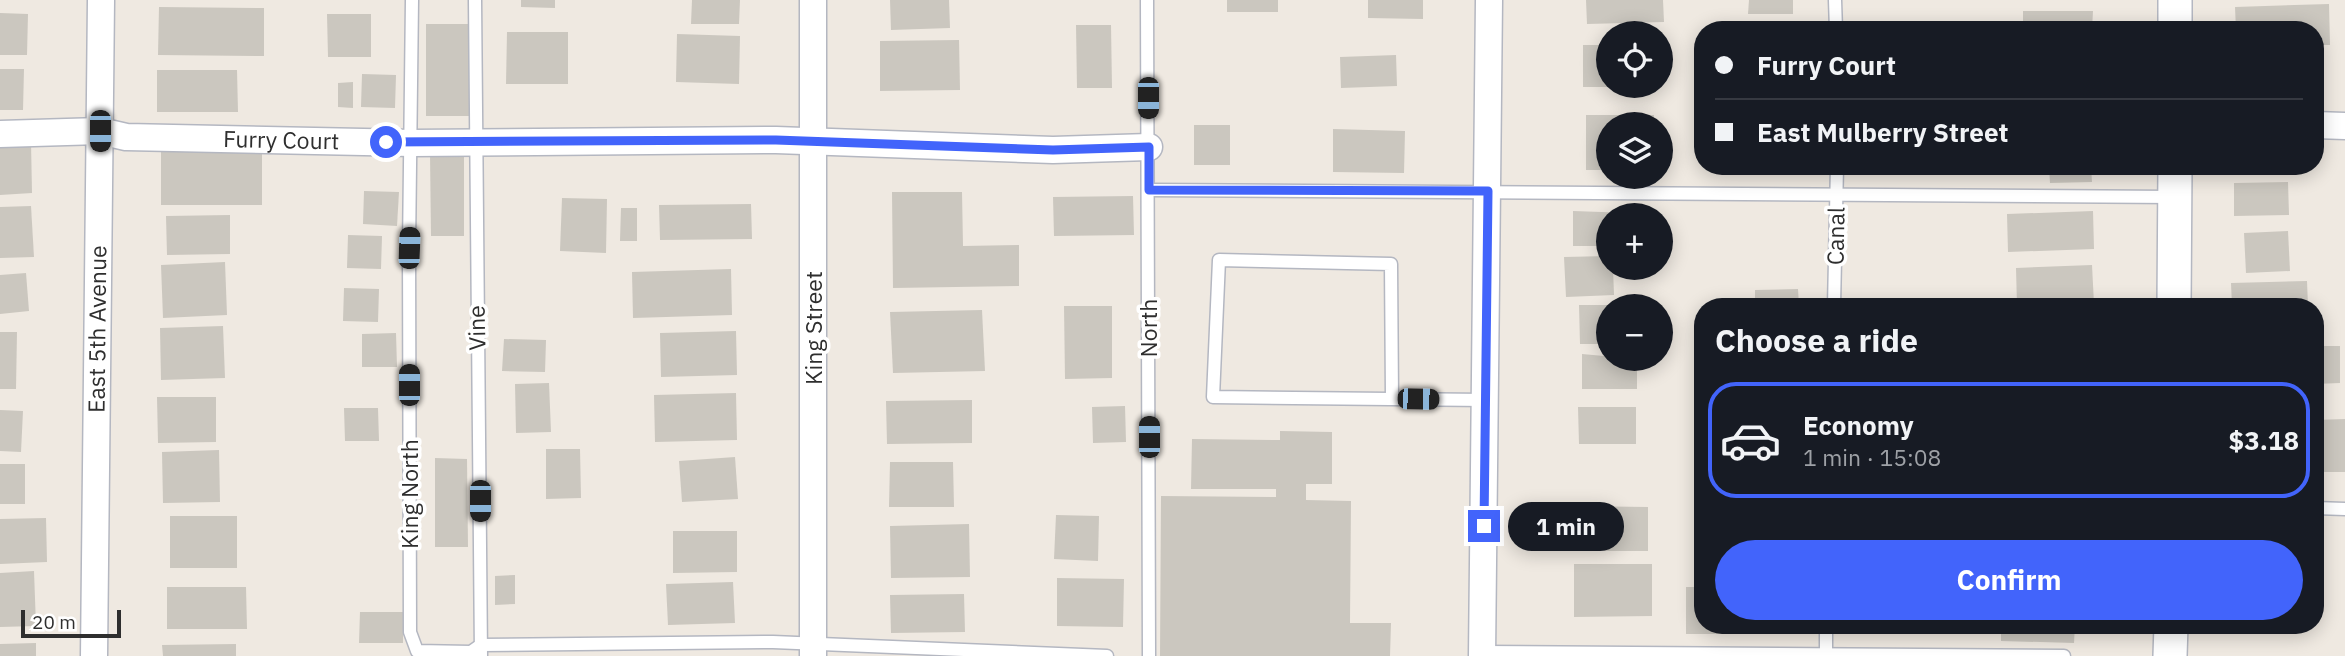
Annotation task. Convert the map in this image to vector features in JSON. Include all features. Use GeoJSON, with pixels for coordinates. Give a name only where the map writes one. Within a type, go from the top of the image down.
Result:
{"type":"FeatureCollection","features":[{"type":"Feature","properties":{"kind":"street","name":"East 5th Avenue"},"geometry":{"type":"LineString","coordinates":[[94,656],[101,0]]}},
{"type":"Feature","properties":{"kind":"street","name":"King Street"},"geometry":{"type":"LineString","coordinates":[[813,0],[813,650]]}},
{"type":"Feature","properties":{"kind":"street"},"geometry":{"type":"LineString","coordinates":[[1482,654],[1489,0]]}},
{"type":"Feature","properties":{"kind":"street"},"geometry":{"type":"LineString","coordinates":[[2175,0],[2175,21]]}},
{"type":"Feature","properties":{"kind":"street"},"geometry":{"type":"LineString","coordinates":[[2324,125],[2345,126]]}},
{"type":"Feature","properties":{"kind":"street","name":"Furry Court"},"geometry":{"type":"LineString","coordinates":[[0,134],[100,131],[126,137],[412,142],[814,141],[1053,150],[1149,147]]}},
{"type":"Feature","properties":{"kind":"street"},"geometry":{"type":"LineString","coordinates":[[2174,298],[2175,182]]}},
{"type":"Feature","properties":{"kind":"street"},"geometry":{"type":"LineString","coordinates":[[2170,656],[2171,634]]}},
{"type":"Feature","properties":{"kind":"lane","name":"King North"},"geometry":{"type":"LineString","coordinates":[[412,0],[409,248],[410,632],[417,650],[481,651]]}},
{"type":"Feature","properties":{"kind":"lane","name":"Vine"},"geometry":{"type":"LineString","coordinates":[[475,0],[474,142],[481,651]]}},
{"type":"Feature","properties":{"kind":"lane","name":"North"},"geometry":{"type":"LineString","coordinates":[[1147,0],[1149,656]]}},
{"type":"Feature","properties":{"kind":"lane"},"geometry":{"type":"LineString","coordinates":[[1835,0],[1836,21]]}},
{"type":"Feature","properties":{"kind":"lane","name":"Canal"},"geometry":{"type":"LineString","coordinates":[[1834,298],[1836,175]]}},
{"type":"Feature","properties":{"kind":"lane"},"geometry":{"type":"LineString","coordinates":[[1149,190],[1837,194],[2175,182]]}},
{"type":"Feature","properties":{"kind":"lane"},"geometry":{"type":"LineString","coordinates":[[1392,399],[1391,264],[1219,260],[1213,397],[1392,399],[1486,400]]}},
{"type":"Feature","properties":{"kind":"lane"},"geometry":{"type":"LineString","coordinates":[[2324,508],[2345,509]]}},
{"type":"Feature","properties":{"kind":"lane"},"geometry":{"type":"LineString","coordinates":[[1826,634],[1826,655]]}},
{"type":"Feature","properties":{"kind":"lane"},"geometry":{"type":"LineString","coordinates":[[481,651],[813,650],[1107,656]]}},
{"type":"Feature","properties":{"kind":"lane"},"geometry":{"type":"LineString","coordinates":[[1482,654],[2064,656]]}},
{"type":"Feature","properties":{"kind":"building"},"geometry":{"type":"Polygon","coordinates":[[[521,0],[555,0],[555,8],[521,7],[521,0]]]}},
{"type":"Feature","properties":{"kind":"building"},"geometry":{"type":"Polygon","coordinates":[[[692,0],[740,0],[739,24],[691,24],[692,0]]]}},
{"type":"Feature","properties":{"kind":"building"},"geometry":{"type":"Polygon","coordinates":[[[890,0],[949,0],[950,28],[891,30],[890,0]]]}},
{"type":"Feature","properties":{"kind":"building"},"geometry":{"type":"Polygon","coordinates":[[[1227,0],[1278,0],[1278,12],[1227,12],[1227,0]]]}},
{"type":"Feature","properties":{"kind":"building"},"geometry":{"type":"Polygon","coordinates":[[[1368,0],[1423,0],[1423,19],[1368,18],[1368,0]]]}},
{"type":"Feature","properties":{"kind":"building"},"geometry":{"type":"Polygon","coordinates":[[[1586,0],[1663,0],[1664,21],[1596,21],[1596,24],[1587,24],[1586,0]]]}},
{"type":"Feature","properties":{"kind":"building"},"geometry":{"type":"Polygon","coordinates":[[[1749,0],[1793,0],[1793,14],[1748,14],[1749,0]]]}},
{"type":"Feature","properties":{"kind":"building"},"geometry":{"type":"Polygon","coordinates":[[[2329,4],[2330,45],[2324,45],[2324,21],[2236,21],[2235,7],[2329,4]]]}},
{"type":"Feature","properties":{"kind":"building"},"geometry":{"type":"Polygon","coordinates":[[[159,7],[264,8],[264,56],[158,55],[159,7]]]}},
{"type":"Feature","properties":{"kind":"building"},"geometry":{"type":"Polygon","coordinates":[[[2023,11],[2093,11],[2092,21],[2023,21],[2023,11]]]}},
{"type":"Feature","properties":{"kind":"building"},"geometry":{"type":"Polygon","coordinates":[[[0,13],[28,14],[27,55],[0,55],[0,13]]]}},
{"type":"Feature","properties":{"kind":"building"},"geometry":{"type":"Polygon","coordinates":[[[327,14],[371,14],[371,57],[328,57],[327,14]]]}},
{"type":"Feature","properties":{"kind":"building"},"geometry":{"type":"Polygon","coordinates":[[[426,24],[469,24],[469,116],[426,116],[426,24]]]}},
{"type":"Feature","properties":{"kind":"building"},"geometry":{"type":"Polygon","coordinates":[[[1076,25],[1111,25],[1112,88],[1077,88],[1076,25]]]}},
{"type":"Feature","properties":{"kind":"building"},"geometry":{"type":"Polygon","coordinates":[[[507,32],[568,32],[568,84],[506,84],[507,32]]]}},
{"type":"Feature","properties":{"kind":"building"},"geometry":{"type":"Polygon","coordinates":[[[677,34],[740,36],[739,84],[676,82],[677,34]]]}},
{"type":"Feature","properties":{"kind":"building"},"geometry":{"type":"Polygon","coordinates":[[[959,40],[960,90],[880,91],[880,41],[959,40]]]}},
{"type":"Feature","properties":{"kind":"building"},"geometry":{"type":"Polygon","coordinates":[[[1583,45],[1596,45],[1596,87],[1583,87],[1583,45]]]}},
{"type":"Feature","properties":{"kind":"building"},"geometry":{"type":"Polygon","coordinates":[[[1396,55],[1397,86],[1341,88],[1340,57],[1396,55]]]}},
{"type":"Feature","properties":{"kind":"building"},"geometry":{"type":"Polygon","coordinates":[[[0,69],[24,69],[23,110],[0,110],[0,69]]]}},
{"type":"Feature","properties":{"kind":"building"},"geometry":{"type":"Polygon","coordinates":[[[157,70],[237,70],[238,112],[157,112],[157,70]]]}},
{"type":"Feature","properties":{"kind":"building"},"geometry":{"type":"Polygon","coordinates":[[[362,74],[396,75],[395,108],[361,107],[362,74]]]}},
{"type":"Feature","properties":{"kind":"building"},"geometry":{"type":"Polygon","coordinates":[[[353,82],[353,108],[338,107],[338,83],[353,82]]]}},
{"type":"Feature","properties":{"kind":"building"},"geometry":{"type":"Polygon","coordinates":[[[1586,115],[1596,115],[1596,170],[1586,170],[1586,115]]]}},
{"type":"Feature","properties":{"kind":"building"},"geometry":{"type":"Polygon","coordinates":[[[1194,125],[1230,125],[1230,165],[1194,165],[1194,125]]]}},
{"type":"Feature","properties":{"kind":"building"},"geometry":{"type":"Polygon","coordinates":[[[1333,129],[1405,131],[1404,173],[1333,172],[1333,129]]]}},
{"type":"Feature","properties":{"kind":"building"},"geometry":{"type":"Polygon","coordinates":[[[31,142],[32,193],[0,195],[0,143],[31,142]]]}},
{"type":"Feature","properties":{"kind":"building"},"geometry":{"type":"Polygon","coordinates":[[[161,151],[262,151],[262,205],[161,205],[161,151]]]}},
{"type":"Feature","properties":{"kind":"building"},"geometry":{"type":"Polygon","coordinates":[[[430,153],[464,153],[464,236],[431,236],[430,153]]]}},
{"type":"Feature","properties":{"kind":"building"},"geometry":{"type":"Polygon","coordinates":[[[2050,175],[2092,175],[2092,182],[2050,183],[2050,175]]]}},
{"type":"Feature","properties":{"kind":"building"},"geometry":{"type":"Polygon","coordinates":[[[2288,182],[2289,215],[2234,216],[2234,183],[2288,182]]]}},
{"type":"Feature","properties":{"kind":"building"},"geometry":{"type":"Polygon","coordinates":[[[364,191],[399,192],[397,226],[363,224],[364,191]]]}},
{"type":"Feature","properties":{"kind":"building"},"geometry":{"type":"Polygon","coordinates":[[[892,192],[962,192],[963,246],[1019,245],[1019,286],[893,288],[892,192]]]}},
{"type":"Feature","properties":{"kind":"building"},"geometry":{"type":"Polygon","coordinates":[[[1133,196],[1134,235],[1054,236],[1053,197],[1133,196]]]}},
{"type":"Feature","properties":{"kind":"building"},"geometry":{"type":"Polygon","coordinates":[[[562,198],[607,199],[606,253],[560,251],[562,198]]]}},
{"type":"Feature","properties":{"kind":"building"},"geometry":{"type":"Polygon","coordinates":[[[751,204],[752,239],[660,240],[659,205],[751,204]]]}},
{"type":"Feature","properties":{"kind":"building"},"geometry":{"type":"Polygon","coordinates":[[[31,206],[34,257],[0,258],[0,207],[31,206]]]}},
{"type":"Feature","properties":{"kind":"building"},"geometry":{"type":"Polygon","coordinates":[[[621,208],[637,208],[637,241],[620,241],[621,208]]]}},
{"type":"Feature","properties":{"kind":"building"},"geometry":{"type":"Polygon","coordinates":[[[1573,211],[1596,212],[1596,246],[1573,246],[1573,211]]]}},
{"type":"Feature","properties":{"kind":"building"},"geometry":{"type":"Polygon","coordinates":[[[2093,211],[2094,249],[2008,252],[2007,214],[2093,211]]]}},
{"type":"Feature","properties":{"kind":"building"},"geometry":{"type":"Polygon","coordinates":[[[230,215],[230,254],[167,255],[166,216],[230,215]]]}},
{"type":"Feature","properties":{"kind":"building"},"geometry":{"type":"Polygon","coordinates":[[[2288,231],[2290,271],[2246,273],[2244,233],[2288,231]]]}},
{"type":"Feature","properties":{"kind":"building"},"geometry":{"type":"Polygon","coordinates":[[[348,235],[382,236],[381,269],[347,268],[348,235]]]}},
{"type":"Feature","properties":{"kind":"building"},"geometry":{"type":"Polygon","coordinates":[[[1596,256],[1596,280],[1613,280],[1614,294],[1566,297],[1564,257],[1596,256]]]}},
{"type":"Feature","properties":{"kind":"building"},"geometry":{"type":"Polygon","coordinates":[[[225,262],[227,315],[163,318],[161,265],[225,262]]]}},
{"type":"Feature","properties":{"kind":"building"},"geometry":{"type":"Polygon","coordinates":[[[2092,265],[2094,298],[2017,298],[2016,268],[2092,265]]]}},
{"type":"Feature","properties":{"kind":"building"},"geometry":{"type":"Polygon","coordinates":[[[731,269],[732,315],[633,318],[632,272],[731,269]]]}},
{"type":"Feature","properties":{"kind":"building"},"geometry":{"type":"Polygon","coordinates":[[[26,273],[29,311],[0,314],[0,275],[26,273]]]}},
{"type":"Feature","properties":{"kind":"building"},"geometry":{"type":"Polygon","coordinates":[[[2307,281],[2308,298],[2232,298],[2231,283],[2307,281]]]}},
{"type":"Feature","properties":{"kind":"building"},"geometry":{"type":"Polygon","coordinates":[[[344,288],[379,289],[378,322],[343,321],[344,288]]]}},
{"type":"Feature","properties":{"kind":"building"},"geometry":{"type":"Polygon","coordinates":[[[1798,289],[1799,298],[1755,298],[1755,290],[1798,289]]]}},
{"type":"Feature","properties":{"kind":"building"},"geometry":{"type":"Polygon","coordinates":[[[1579,305],[1596,305],[1596,344],[1580,344],[1579,305]]]}},
{"type":"Feature","properties":{"kind":"building"},"geometry":{"type":"Polygon","coordinates":[[[1064,306],[1112,306],[1112,378],[1065,379],[1064,306]]]}},
{"type":"Feature","properties":{"kind":"building"},"geometry":{"type":"Polygon","coordinates":[[[982,310],[985,371],[893,373],[890,312],[982,310]]]}},
{"type":"Feature","properties":{"kind":"building"},"geometry":{"type":"Polygon","coordinates":[[[223,326],[225,378],[161,380],[160,328],[223,326]]]}},
{"type":"Feature","properties":{"kind":"building"},"geometry":{"type":"Polygon","coordinates":[[[736,331],[737,375],[661,377],[660,333],[736,331]]]}},
{"type":"Feature","properties":{"kind":"building"},"geometry":{"type":"Polygon","coordinates":[[[0,332],[17,332],[16,389],[0,389],[0,332]]]}},
{"type":"Feature","properties":{"kind":"building"},"geometry":{"type":"Polygon","coordinates":[[[396,333],[397,367],[362,367],[362,334],[396,333]]]}},
{"type":"Feature","properties":{"kind":"building"},"geometry":{"type":"Polygon","coordinates":[[[504,339],[546,340],[545,372],[502,371],[504,339]]]}},
{"type":"Feature","properties":{"kind":"building"},"geometry":{"type":"Polygon","coordinates":[[[2324,346],[2340,346],[2340,383],[2324,384],[2324,346]]]}},
{"type":"Feature","properties":{"kind":"building"},"geometry":{"type":"Polygon","coordinates":[[[1582,354],[1596,355],[1596,371],[1637,371],[1637,389],[1582,389],[1582,354]]]}},
{"type":"Feature","properties":{"kind":"building"},"geometry":{"type":"Polygon","coordinates":[[[549,383],[551,432],[516,433],[515,384],[549,383]]]}},
{"type":"Feature","properties":{"kind":"building"},"geometry":{"type":"Polygon","coordinates":[[[736,393],[737,440],[655,442],[654,395],[736,393]]]}},
{"type":"Feature","properties":{"kind":"building"},"geometry":{"type":"Polygon","coordinates":[[[157,397],[216,397],[216,442],[158,443],[157,397]]]}},
{"type":"Feature","properties":{"kind":"building"},"geometry":{"type":"Polygon","coordinates":[[[972,400],[972,443],[887,444],[886,401],[972,400]]]}},
{"type":"Feature","properties":{"kind":"building"},"geometry":{"type":"Polygon","coordinates":[[[1125,406],[1126,442],[1093,443],[1092,407],[1125,406]]]}},
{"type":"Feature","properties":{"kind":"building"},"geometry":{"type":"Polygon","coordinates":[[[1578,407],[1636,407],[1636,444],[1579,444],[1578,407]]]}},
{"type":"Feature","properties":{"kind":"building"},"geometry":{"type":"Polygon","coordinates":[[[344,408],[378,408],[379,441],[345,441],[344,408]]]}},
{"type":"Feature","properties":{"kind":"building"},"geometry":{"type":"Polygon","coordinates":[[[0,410],[23,411],[21,452],[0,451],[0,410]]]}},
{"type":"Feature","properties":{"kind":"building"},"geometry":{"type":"Polygon","coordinates":[[[2345,419],[2345,472],[2324,472],[2324,420],[2345,419]]]}},
{"type":"Feature","properties":{"kind":"building"},"geometry":{"type":"Polygon","coordinates":[[[1280,431],[1332,432],[1332,484],[1306,484],[1306,500],[1351,501],[1350,623],[1391,623],[1390,656],[1160,656],[1161,496],[1276,497],[1276,489],[1191,489],[1192,439],[1280,440],[1280,431]]]}},
{"type":"Feature","properties":{"kind":"building"},"geometry":{"type":"Polygon","coordinates":[[[546,449],[580,449],[581,498],[546,499],[546,449]]]}},
{"type":"Feature","properties":{"kind":"building"},"geometry":{"type":"Polygon","coordinates":[[[219,450],[220,502],[163,503],[162,452],[219,450]]]}},
{"type":"Feature","properties":{"kind":"building"},"geometry":{"type":"Polygon","coordinates":[[[735,457],[738,499],[682,502],[679,461],[735,457]]]}},
{"type":"Feature","properties":{"kind":"building"},"geometry":{"type":"Polygon","coordinates":[[[435,458],[467,459],[468,547],[435,547],[435,458]]]}},
{"type":"Feature","properties":{"kind":"building"},"geometry":{"type":"Polygon","coordinates":[[[890,462],[953,462],[954,507],[889,507],[890,462]]]}},
{"type":"Feature","properties":{"kind":"building"},"geometry":{"type":"Polygon","coordinates":[[[0,464],[25,464],[25,504],[0,504],[0,464]]]}},
{"type":"Feature","properties":{"kind":"building"},"geometry":{"type":"Polygon","coordinates":[[[1574,506],[1648,507],[1648,551],[1573,551],[1574,506]]]}},
{"type":"Feature","properties":{"kind":"building"},"geometry":{"type":"Polygon","coordinates":[[[1056,515],[1099,516],[1098,561],[1054,559],[1056,515]]]}},
{"type":"Feature","properties":{"kind":"building"},"geometry":{"type":"Polygon","coordinates":[[[170,516],[237,516],[237,568],[170,568],[170,516]]]}},
{"type":"Feature","properties":{"kind":"building"},"geometry":{"type":"Polygon","coordinates":[[[46,518],[47,562],[0,564],[0,519],[46,518]]]}},
{"type":"Feature","properties":{"kind":"building"},"geometry":{"type":"Polygon","coordinates":[[[969,524],[970,577],[891,578],[890,526],[969,524]]]}},
{"type":"Feature","properties":{"kind":"building"},"geometry":{"type":"Polygon","coordinates":[[[673,531],[737,531],[737,572],[673,573],[673,531]]]}},
{"type":"Feature","properties":{"kind":"building"},"geometry":{"type":"Polygon","coordinates":[[[1574,564],[1652,564],[1652,616],[1574,617],[1574,564]]]}},
{"type":"Feature","properties":{"kind":"building"},"geometry":{"type":"Polygon","coordinates":[[[34,571],[36,626],[0,627],[0,573],[34,571]]]}},
{"type":"Feature","properties":{"kind":"building"},"geometry":{"type":"Polygon","coordinates":[[[515,575],[515,604],[495,605],[495,576],[515,575]]]}},
{"type":"Feature","properties":{"kind":"building"},"geometry":{"type":"Polygon","coordinates":[[[1057,578],[1124,579],[1123,627],[1057,626],[1057,578]]]}},
{"type":"Feature","properties":{"kind":"building"},"geometry":{"type":"Polygon","coordinates":[[[733,582],[735,623],[668,625],[666,584],[733,582]]]}},
{"type":"Feature","properties":{"kind":"building"},"geometry":{"type":"Polygon","coordinates":[[[167,587],[246,587],[247,629],[167,629],[167,587]]]}},
{"type":"Feature","properties":{"kind":"building"},"geometry":{"type":"Polygon","coordinates":[[[1686,587],[1694,587],[1694,634],[1686,634],[1686,587]]]}},
{"type":"Feature","properties":{"kind":"building"},"geometry":{"type":"Polygon","coordinates":[[[964,594],[965,632],[891,633],[890,595],[964,594]]]}},
{"type":"Feature","properties":{"kind":"building"},"geometry":{"type":"Polygon","coordinates":[[[360,612],[403,612],[403,643],[359,643],[360,612]]]}},
{"type":"Feature","properties":{"kind":"building"},"geometry":{"type":"Polygon","coordinates":[[[2001,634],[2074,634],[2074,643],[2001,641],[2001,634]]]}},
{"type":"Feature","properties":{"kind":"building"},"geometry":{"type":"Polygon","coordinates":[[[36,643],[36,656],[0,656],[0,644],[36,643]]]}},
{"type":"Feature","properties":{"kind":"building"},"geometry":{"type":"Polygon","coordinates":[[[236,644],[236,656],[163,656],[162,645],[236,644]]]}},
{"type":"Feature","properties":{"kind":"route"},"geometry":{"type":"LineString","coordinates":[[386,142],[776,140],[1053,150],[1149,147],[1149,190],[1488,191],[1484,526]]}}]}
